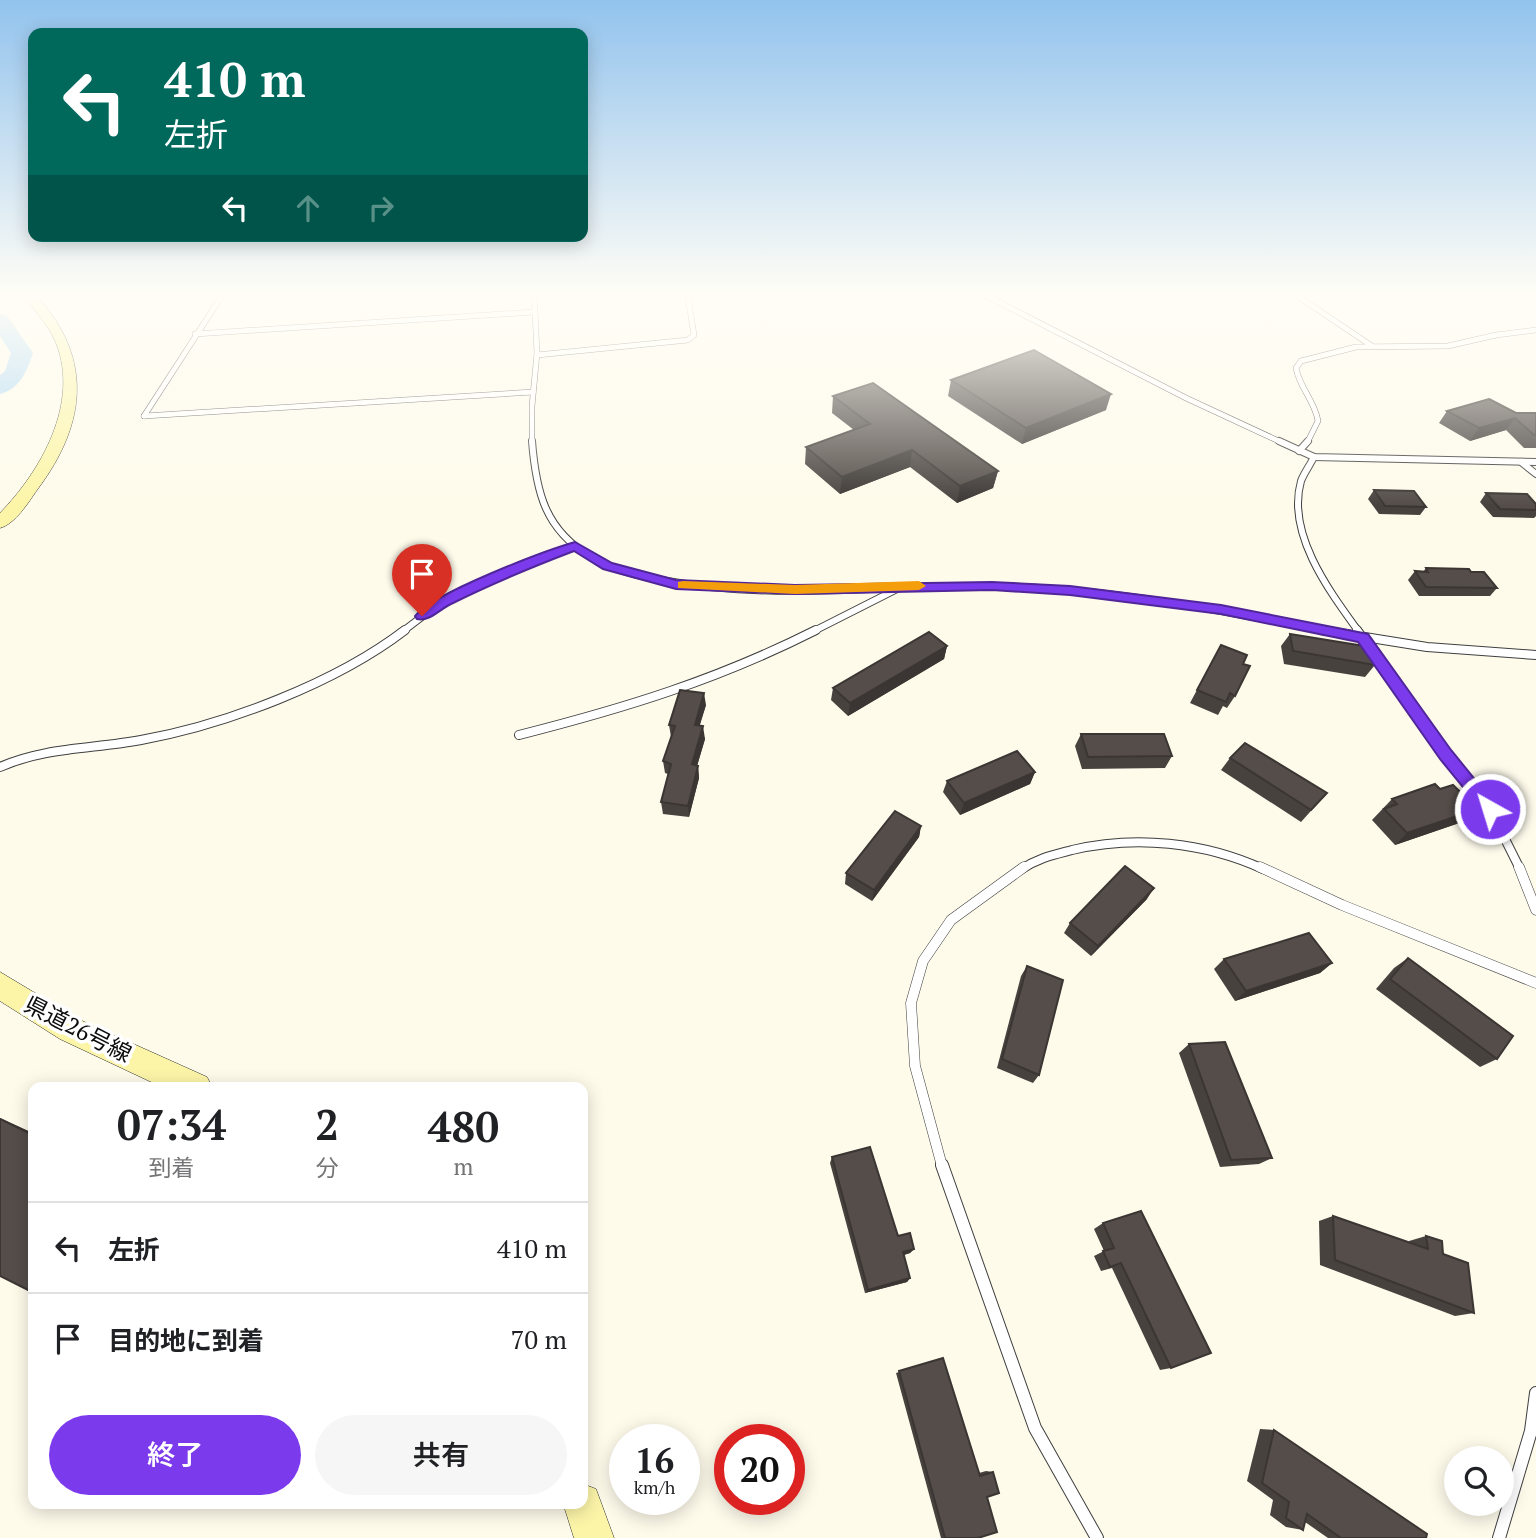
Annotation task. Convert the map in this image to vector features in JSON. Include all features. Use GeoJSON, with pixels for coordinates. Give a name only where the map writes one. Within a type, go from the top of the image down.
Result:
{"type":"FeatureCollection","features":[{"type":"Feature","properties":{"kind":"main road"},"geometry":{"type":"LineString","coordinates":[[0,523],[16,508],[42,475],[65,421],[71,390],[68,363]]}},
{"type":"Feature","properties":{"kind":"main road","name":"県道26号線"},"geometry":{"type":"LineString","coordinates":[[0,985],[25,1006],[59,1024],[186,1082]]}},
{"type":"Feature","properties":{"kind":"main road"},"geometry":{"type":"LineString","coordinates":[[584,1509],[594,1538]]}},
{"type":"Feature","properties":{"kind":"lane"},"geometry":{"type":"LineString","coordinates":[[177,363],[144,416],[533,391]]}},
{"type":"Feature","properties":{"kind":"lane"},"geometry":{"type":"LineString","coordinates":[[536,363],[533,391],[533,463],[545,509],[556,529],[575,546],[607,566],[676,584],[795,589],[992,586],[1139,598],[1221,609],[1363,638],[1536,655]]}},
{"type":"Feature","properties":{"kind":"lane"},"geometry":{"type":"LineString","coordinates":[[1117,363],[1314,457],[1536,462]]}},
{"type":"Feature","properties":{"kind":"lane"},"geometry":{"type":"LineString","coordinates":[[1299,451],[1316,434],[1318,421],[1317,411],[1302,388],[1296,368],[1300,363]]}},
{"type":"Feature","properties":{"kind":"lane"},"geometry":{"type":"LineString","coordinates":[[1314,457],[1304,469],[1299,486],[1299,508],[1306,538],[1320,576],[1446,754],[1490,809],[1521,869],[1536,910]]}},
{"type":"Feature","properties":{"kind":"lane"},"geometry":{"type":"LineString","coordinates":[[1521,462],[1536,474]]}},
{"type":"Feature","properties":{"kind":"lane"},"geometry":{"type":"LineString","coordinates":[[0,767],[20,758],[67,748],[141,740],[246,712],[336,672],[384,646],[436,606],[507,572],[575,546]]}},
{"type":"Feature","properties":{"kind":"lane"},"geometry":{"type":"LineString","coordinates":[[519,735],[632,706],[704,681],[795,641],[901,587]]}},
{"type":"Feature","properties":{"kind":"lane"},"geometry":{"type":"LineString","coordinates":[[1097,1538],[1035,1428],[939,1158],[915,1066],[911,1003],[923,961],[951,920],[1036,859],[1106,842],[1162,842],[1239,858],[1354,911],[1536,983]]}},
{"type":"Feature","properties":{"kind":"lane"},"geometry":{"type":"LineString","coordinates":[[1499,1538],[1531,1431],[1536,1393]]}},
{"type":"Feature","properties":{"kind":"building"},"geometry":{"type":"Polygon","coordinates":[[[999,363],[1056,363],[1111,394],[1026,428],[951,380],[999,363]]]}},
{"type":"Feature","properties":{"kind":"building"},"geometry":{"type":"Polygon","coordinates":[[[873,383],[998,471],[960,486],[912,450],[842,477],[806,447],[870,424],[833,396],[873,383]]]}},
{"type":"Feature","properties":{"kind":"building"},"geometry":{"type":"Polygon","coordinates":[[[1489,399],[1516,413],[1536,413],[1536,435],[1515,418],[1479,428],[1447,411],[1489,399]]]}},
{"type":"Feature","properties":{"kind":"building"},"geometry":{"type":"Polygon","coordinates":[[[1374,490],[1414,491],[1426,507],[1385,506],[1374,490]]]}},
{"type":"Feature","properties":{"kind":"building"},"geometry":{"type":"Polygon","coordinates":[[[1486,493],[1527,494],[1536,504],[1536,510],[1500,509],[1486,493]]]}},
{"type":"Feature","properties":{"kind":"building"},"geometry":{"type":"Polygon","coordinates":[[[1426,568],[1484,572],[1497,588],[1426,587],[1415,571],[1428,572],[1426,568]]]}},
{"type":"Feature","properties":{"kind":"building"},"geometry":{"type":"Polygon","coordinates":[[[929,632],[947,646],[850,703],[833,688],[929,632]]]}},
{"type":"Feature","properties":{"kind":"building"},"geometry":{"type":"Polygon","coordinates":[[[1290,634],[1370,647],[1375,665],[1293,651],[1290,634]]]}},
{"type":"Feature","properties":{"kind":"building"},"geometry":{"type":"Polygon","coordinates":[[[1221,645],[1247,655],[1243,664],[1250,666],[1235,696],[1230,693],[1226,702],[1197,690],[1221,645]]]}},
{"type":"Feature","properties":{"kind":"building"},"geometry":{"type":"Polygon","coordinates":[[[680,690],[704,693],[695,725],[703,726],[692,764],[698,766],[688,806],[661,802],[671,764],[663,761],[675,726],[669,725],[680,690]]]}},
{"type":"Feature","properties":{"kind":"building"},"geometry":{"type":"Polygon","coordinates":[[[1081,734],[1164,734],[1172,756],[1088,757],[1081,734]]]}},
{"type":"Feature","properties":{"kind":"building"},"geometry":{"type":"Polygon","coordinates":[[[1245,743],[1327,793],[1311,810],[1230,758],[1245,743]]]}},
{"type":"Feature","properties":{"kind":"building"},"geometry":{"type":"Polygon","coordinates":[[[1017,751],[1035,772],[964,803],[947,781],[1017,751]]]}},
{"type":"Feature","properties":{"kind":"building"},"geometry":{"type":"Polygon","coordinates":[[[1435,784],[1440,789],[1453,785],[1478,809],[1407,833],[1384,809],[1397,804],[1392,799],[1435,784]]]}},
{"type":"Feature","properties":{"kind":"building"},"geometry":{"type":"Polygon","coordinates":[[[895,811],[921,826],[874,890],[846,873],[895,811]]]}},
{"type":"Feature","properties":{"kind":"building"},"geometry":{"type":"Polygon","coordinates":[[[1125,866],[1154,888],[1098,946],[1070,923],[1125,866]]]}},
{"type":"Feature","properties":{"kind":"building"},"geometry":{"type":"Polygon","coordinates":[[[1309,933],[1332,963],[1246,991],[1224,959],[1309,933]]]}},
{"type":"Feature","properties":{"kind":"building"},"geometry":{"type":"Polygon","coordinates":[[[1408,958],[1513,1036],[1497,1059],[1390,979],[1408,958]]]}},
{"type":"Feature","properties":{"kind":"building"},"geometry":{"type":"Polygon","coordinates":[[[1027,966],[1063,980],[1039,1075],[1002,1059],[1027,966]]]}},
{"type":"Feature","properties":{"kind":"building"},"geometry":{"type":"Polygon","coordinates":[[[1225,1042],[1272,1158],[1231,1160],[1189,1044],[1225,1042]]]}},
{"type":"Feature","properties":{"kind":"building"},"geometry":{"type":"Polygon","coordinates":[[[0,1119],[28,1133],[28,1290],[0,1276],[0,1119]]]}},
{"type":"Feature","properties":{"kind":"building"},"geometry":{"type":"Polygon","coordinates":[[[870,1147],[898,1236],[910,1233],[914,1249],[903,1252],[910,1278],[868,1290],[832,1157],[870,1147]]]}},
{"type":"Feature","properties":{"kind":"building"},"geometry":{"type":"Polygon","coordinates":[[[1141,1211],[1211,1353],[1171,1368],[1121,1263],[1110,1267],[1103,1251],[1114,1248],[1103,1223],[1141,1211]]]}},
{"type":"Feature","properties":{"kind":"building"},"geometry":{"type":"Polygon","coordinates":[[[1333,1216],[1428,1249],[1426,1236],[1442,1241],[1443,1254],[1468,1263],[1474,1313],[1335,1260],[1333,1216]]]}},
{"type":"Feature","properties":{"kind":"building"},"geometry":{"type":"Polygon","coordinates":[[[943,1358],[980,1476],[993,1472],[999,1493],[987,1497],[997,1532],[978,1538],[945,1538],[899,1371],[943,1358]]]}},
{"type":"Feature","properties":{"kind":"building"},"geometry":{"type":"Polygon","coordinates":[[[1274,1430],[1427,1534],[1426,1538],[1341,1538],[1307,1514],[1303,1530],[1286,1518],[1289,1502],[1262,1483],[1274,1430]]]}},
{"type":"Feature","properties":{"kind":"waterway"},"geometry":{"type":"LineString","coordinates":[[0,387],[15,374],[19,363]]}},
{"type":"Feature","properties":{"kind":"slow traffic"},"geometry":{"type":"LineString","coordinates":[[683,585],[795,589],[919,586]]}},
{"type":"Feature","properties":{"kind":"route"},"geometry":{"type":"LineString","coordinates":[[422,616],[436,606],[507,572],[575,546],[607,566],[676,584],[795,589],[992,586],[1070,591],[1221,609],[1363,638],[1446,754],[1490,809]]}}]}
